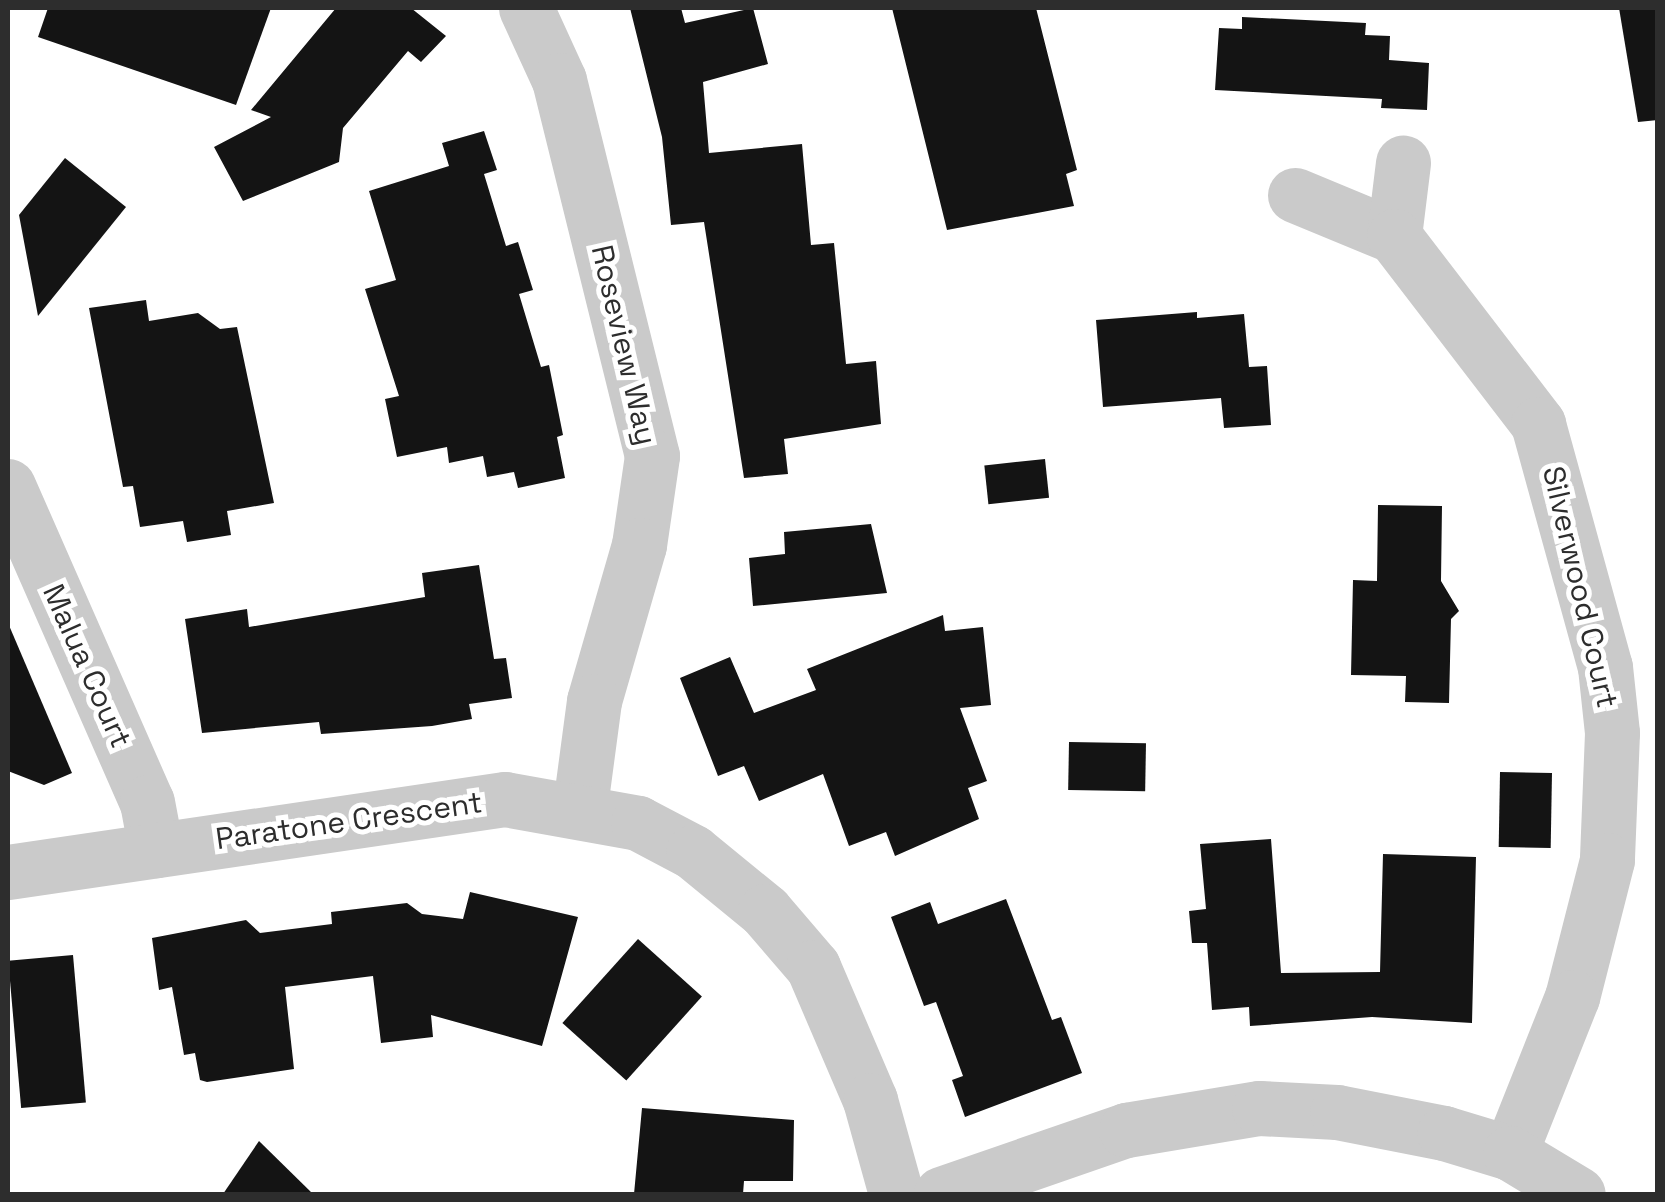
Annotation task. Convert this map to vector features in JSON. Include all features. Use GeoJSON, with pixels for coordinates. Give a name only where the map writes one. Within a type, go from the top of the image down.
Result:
{"type":"FeatureCollection","features":[{"type":"Feature","properties":{"kind":"street","name":"Roseview Way"},"geometry":{"type":"LineString","coordinates":[[526,8],[559,80],[652,456],[639,545],[594,701],[580,806]]}},
{"type":"Feature","properties":{"kind":"street"},"geometry":{"type":"LineString","coordinates":[[1295,195],[1394,236],[1402,163]]}},
{"type":"Feature","properties":{"kind":"street","name":"Silverwood Court"},"geometry":{"type":"LineString","coordinates":[[1394,236],[1538,424],[1605,668],[1612,790],[1601,890],[1572,997],[1510,1153]]}},
{"type":"Feature","properties":{"kind":"street","name":"Malua Court"},"geometry":{"type":"LineString","coordinates":[[8,486],[147,802],[156,850]]}},
{"type":"Feature","properties":{"kind":"street","name":"Paratone Crescent"},"geometry":{"type":"LineString","coordinates":[[8,872],[434,805],[505,799],[580,806],[638,823],[694,852],[765,912],[813,967],[870,1100],[896,1194]]}},
{"type":"Feature","properties":{"kind":"street"},"geometry":{"type":"LineString","coordinates":[[941,1194],[1126,1130],[1258,1108],[1337,1112],[1510,1153],[1578,1194]]}},
{"type":"Feature","properties":{"kind":"building"},"geometry":{"type":"Polygon","coordinates":[[[48,8],[271,8],[236,105],[38,37],[48,8]]]}},
{"type":"Feature","properties":{"kind":"building"},"geometry":{"type":"Polygon","coordinates":[[[336,8],[411,8],[446,36],[421,62],[408,51],[343,128],[339,162],[243,201],[214,147],[271,117],[251,110],[336,8]]]}},
{"type":"Feature","properties":{"kind":"building"},"geometry":{"type":"Polygon","coordinates":[[[630,8],[681,8],[685,23],[753,8],[768,64],[703,82],[709,153],[802,144],[811,245],[834,243],[846,364],[876,361],[881,424],[784,439],[788,474],[744,478],[704,222],[671,225],[662,137],[630,8]]]}},
{"type":"Feature","properties":{"kind":"building"},"geometry":{"type":"Polygon","coordinates":[[[892,8],[1036,8],[1077,170],[1066,174],[1074,206],[947,230],[892,8]]]}},
{"type":"Feature","properties":{"kind":"building"},"geometry":{"type":"Polygon","coordinates":[[[1619,8],[1658,8],[1658,120],[1638,122],[1619,8]]]}},
{"type":"Feature","properties":{"kind":"building"},"geometry":{"type":"Polygon","coordinates":[[[1242,17],[1366,23],[1365,35],[1390,36],[1389,60],[1429,63],[1427,110],[1381,108],[1382,99],[1215,90],[1219,28],[1242,29],[1242,17]]]}},
{"type":"Feature","properties":{"kind":"building"},"geometry":{"type":"Polygon","coordinates":[[[484,131],[497,170],[484,174],[506,246],[518,242],[533,290],[519,294],[541,367],[549,365],[563,435],[557,437],[565,478],[518,488],[514,472],[487,477],[483,456],[449,463],[447,447],[397,457],[385,399],[399,396],[365,289],[396,280],[369,191],[449,166],[442,143],[484,131]]]}},
{"type":"Feature","properties":{"kind":"building"},"geometry":{"type":"Polygon","coordinates":[[[65,158],[126,207],[38,316],[19,215],[65,158]]]}},
{"type":"Feature","properties":{"kind":"building"},"geometry":{"type":"Polygon","coordinates":[[[146,300],[149,321],[198,313],[220,329],[237,327],[274,503],[227,511],[231,535],[187,542],[183,521],[140,527],[133,486],[123,487],[89,308],[146,300]]]}},
{"type":"Feature","properties":{"kind":"building"},"geometry":{"type":"Polygon","coordinates":[[[1197,312],[1197,318],[1244,314],[1249,367],[1267,366],[1271,425],[1224,428],[1221,398],[1103,407],[1096,320],[1197,312]]]}},
{"type":"Feature","properties":{"kind":"building"},"geometry":{"type":"Polygon","coordinates":[[[1045,459],[1049,498],[988,504],[984,465],[1045,459]]]}},
{"type":"Feature","properties":{"kind":"building"},"geometry":{"type":"Polygon","coordinates":[[[1378,505],[1442,506],[1441,581],[1459,611],[1451,619],[1449,703],[1405,702],[1406,676],[1351,675],[1353,580],[1377,581],[1378,505]]]}},
{"type":"Feature","properties":{"kind":"building"},"geometry":{"type":"Polygon","coordinates":[[[871,524],[887,593],[753,606],[749,558],[785,554],[784,532],[871,524]]]}},
{"type":"Feature","properties":{"kind":"building"},"geometry":{"type":"Polygon","coordinates":[[[479,565],[494,659],[506,658],[512,698],[469,704],[472,719],[432,726],[321,734],[319,722],[202,733],[185,619],[247,609],[249,627],[425,597],[422,573],[479,565]]]}},
{"type":"Feature","properties":{"kind":"building"},"geometry":{"type":"Polygon","coordinates":[[[943,615],[945,631],[983,627],[991,705],[960,708],[987,781],[968,788],[979,819],[895,856],[886,832],[849,846],[823,774],[759,801],[744,766],[718,776],[680,678],[730,657],[754,713],[816,690],[807,669],[943,615]]]}},
{"type":"Feature","properties":{"kind":"building"},"geometry":{"type":"Polygon","coordinates":[[[8,623],[72,773],[44,785],[8,771],[8,623]]]}},
{"type":"Feature","properties":{"kind":"building"},"geometry":{"type":"Polygon","coordinates":[[[1069,742],[1146,743],[1145,791],[1068,790],[1069,742]]]}},
{"type":"Feature","properties":{"kind":"building"},"geometry":{"type":"Polygon","coordinates":[[[1500,772],[1552,773],[1551,848],[1499,847],[1500,772]]]}},
{"type":"Feature","properties":{"kind":"building"},"geometry":{"type":"Polygon","coordinates":[[[1271,839],[1281,973],[1380,972],[1383,854],[1476,857],[1472,1023],[1372,1017],[1250,1026],[1249,1007],[1212,1010],[1207,943],[1192,943],[1189,911],[1206,909],[1200,844],[1271,839]]]}},
{"type":"Feature","properties":{"kind":"building"},"geometry":{"type":"Polygon","coordinates":[[[470,892],[578,917],[542,1046],[431,1015],[433,1037],[381,1043],[373,976],[285,987],[294,1069],[207,1082],[200,1080],[195,1053],[184,1055],[172,987],[159,990],[152,938],[246,920],[260,933],[332,924],[331,912],[407,903],[422,914],[463,919],[470,892]]]}},
{"type":"Feature","properties":{"kind":"building"},"geometry":{"type":"Polygon","coordinates":[[[1006,899],[1052,1020],[1061,1017],[1082,1073],[965,1117],[952,1080],[963,1076],[936,1002],[924,1006],[891,917],[930,902],[938,924],[1006,899]]]}},
{"type":"Feature","properties":{"kind":"building"},"geometry":{"type":"Polygon","coordinates":[[[638,939],[702,997],[626,1081],[562,1023],[638,939]]]}},
{"type":"Feature","properties":{"kind":"building"},"geometry":{"type":"Polygon","coordinates":[[[73,955],[86,1102],[21,1108],[8,961],[73,955]]]}},
{"type":"Feature","properties":{"kind":"building"},"geometry":{"type":"Polygon","coordinates":[[[642,1108],[794,1120],[793,1181],[744,1181],[743,1194],[634,1194],[642,1108]]]}},
{"type":"Feature","properties":{"kind":"building"},"geometry":{"type":"Polygon","coordinates":[[[259,1141],[313,1194],[223,1194],[259,1141]]]}}]}
